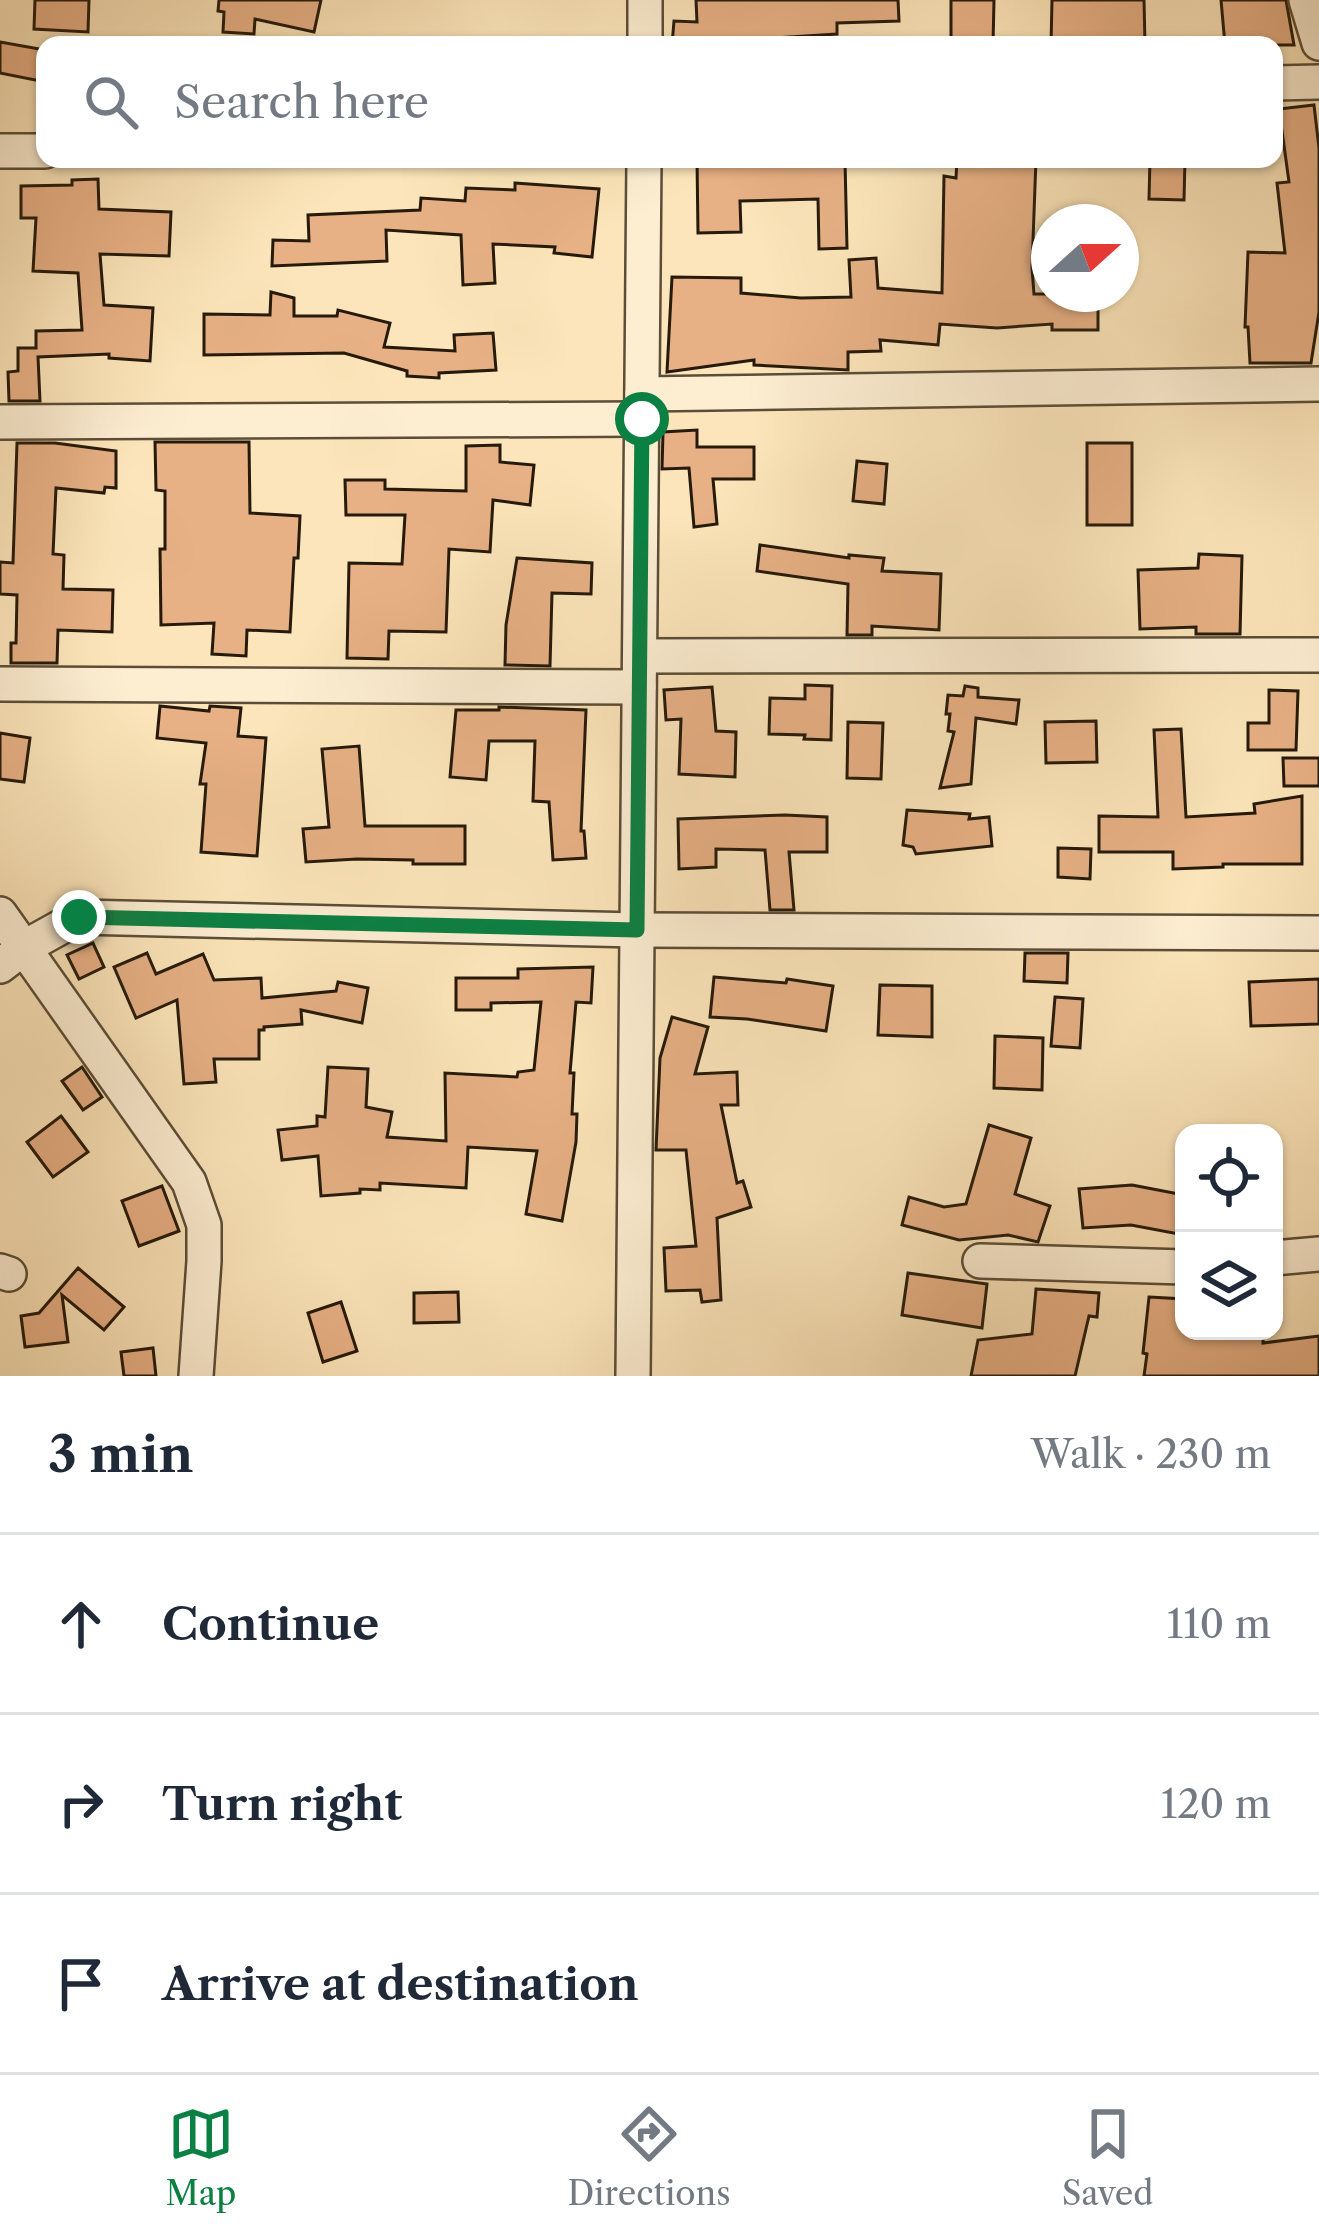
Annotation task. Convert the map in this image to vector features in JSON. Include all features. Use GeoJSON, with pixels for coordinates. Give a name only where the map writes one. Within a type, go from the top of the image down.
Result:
{"type":"FeatureCollection","features":[{"type":"Feature","properties":{"kind":"street"},"geometry":{"type":"LineString","coordinates":[[645,0],[645,36]]}},
{"type":"Feature","properties":{"kind":"street"},"geometry":{"type":"LineString","coordinates":[[1306,0],[1319,43]]}},
{"type":"Feature","properties":{"kind":"street"},"geometry":{"type":"LineString","coordinates":[[1283,83],[1319,82]]}},
{"type":"Feature","properties":{"kind":"street"},"geometry":{"type":"LineString","coordinates":[[0,151],[36,151]]}},
{"type":"Feature","properties":{"kind":"street"},"geometry":{"type":"LineString","coordinates":[[633,1376],[644,168]]}},
{"type":"Feature","properties":{"kind":"street"},"geometry":{"type":"LineString","coordinates":[[0,422],[1319,384]]}},
{"type":"Feature","properties":{"kind":"street"},"geometry":{"type":"LineString","coordinates":[[0,683],[1319,656]]}},
{"type":"Feature","properties":{"kind":"street"},"geometry":{"type":"LineString","coordinates":[[0,914],[12,957],[189,1182],[204,1225],[196,1376]]}},
{"type":"Feature","properties":{"kind":"street"},"geometry":{"type":"LineString","coordinates":[[12,957],[79,917],[637,930],[1319,933]]}},
{"type":"Feature","properties":{"kind":"street"},"geometry":{"type":"LineString","coordinates":[[1283,1257],[1319,1253]]}},
{"type":"Feature","properties":{"kind":"street"},"geometry":{"type":"LineString","coordinates":[[980,1261],[1175,1268]]}},
{"type":"Feature","properties":{"kind":"building"},"geometry":{"type":"Polygon","coordinates":[[[35,0],[89,0],[88,32],[34,29],[35,0]]]}},
{"type":"Feature","properties":{"kind":"building"},"geometry":{"type":"Polygon","coordinates":[[[219,0],[321,0],[314,32],[255,19],[254,34],[223,32],[219,0]]]}},
{"type":"Feature","properties":{"kind":"building"},"geometry":{"type":"Polygon","coordinates":[[[696,0],[898,0],[899,21],[837,23],[837,34],[673,36],[674,21],[697,22],[696,0]]]}},
{"type":"Feature","properties":{"kind":"building"},"geometry":{"type":"Polygon","coordinates":[[[951,0],[994,0],[993,36],[951,36],[951,0]]]}},
{"type":"Feature","properties":{"kind":"building"},"geometry":{"type":"Polygon","coordinates":[[[1052,0],[1144,0],[1145,36],[1051,36],[1052,0]]]}},
{"type":"Feature","properties":{"kind":"building"},"geometry":{"type":"Polygon","coordinates":[[[1221,0],[1286,0],[1294,45],[1283,45],[1283,36],[1224,36],[1221,0]]]}},
{"type":"Feature","properties":{"kind":"building"},"geometry":{"type":"Polygon","coordinates":[[[0,42],[36,48],[36,80],[0,73],[0,42]]]}},
{"type":"Feature","properties":{"kind":"building"},"geometry":{"type":"Polygon","coordinates":[[[1314,105],[1319,148],[1319,312],[1311,363],[1250,363],[1245,327],[1248,252],[1285,253],[1277,183],[1289,182],[1283,109],[1314,105]]]}},
{"type":"Feature","properties":{"kind":"building"},"geometry":{"type":"Polygon","coordinates":[[[697,168],[845,168],[847,248],[819,249],[818,199],[740,201],[741,232],[698,233],[697,168]]]}},
{"type":"Feature","properties":{"kind":"building"},"geometry":{"type":"Polygon","coordinates":[[[957,168],[1036,168],[1031,312],[1098,312],[1098,330],[1052,330],[1052,324],[997,328],[940,324],[938,345],[880,340],[881,351],[848,352],[848,370],[754,365],[754,360],[667,372],[672,277],[741,278],[741,293],[851,297],[849,260],[876,258],[878,288],[942,293],[944,176],[956,178],[957,168]]]}},
{"type":"Feature","properties":{"kind":"building"},"geometry":{"type":"Polygon","coordinates":[[[1150,168],[1185,168],[1184,200],[1149,199],[1150,168]]]}},
{"type":"Feature","properties":{"kind":"building"},"geometry":{"type":"Polygon","coordinates":[[[98,179],[99,209],[171,212],[169,256],[100,254],[104,305],[153,308],[150,361],[109,358],[109,354],[38,357],[40,401],[9,401],[8,372],[18,371],[18,348],[36,348],[36,331],[82,330],[78,273],[33,271],[36,218],[21,218],[21,186],[72,185],[72,180],[98,179]]]}},
{"type":"Feature","properties":{"kind":"building"},"geometry":{"type":"Polygon","coordinates":[[[515,183],[599,189],[592,257],[554,253],[555,247],[493,244],[495,283],[463,285],[461,235],[386,230],[387,261],[272,266],[273,240],[309,241],[308,215],[420,210],[421,198],[465,201],[466,188],[515,190],[515,183]]]}},
{"type":"Feature","properties":{"kind":"building"},"geometry":{"type":"Polygon","coordinates":[[[271,292],[294,298],[294,316],[337,316],[338,310],[390,323],[384,347],[455,351],[454,335],[493,333],[496,370],[439,373],[439,378],[407,376],[407,371],[344,353],[204,355],[204,314],[270,315],[271,292]]]}},
{"type":"Feature","properties":{"kind":"building"},"geometry":{"type":"Polygon","coordinates":[[[697,430],[697,447],[754,447],[754,479],[713,479],[717,524],[694,527],[689,468],[662,469],[663,432],[697,430]]]}},
{"type":"Feature","properties":{"kind":"building"},"geometry":{"type":"Polygon","coordinates":[[[155,442],[249,442],[250,513],[300,516],[290,632],[247,630],[246,656],[212,654],[214,623],[161,625],[165,491],[156,490],[155,442]]]}},
{"type":"Feature","properties":{"kind":"building"},"geometry":{"type":"Polygon","coordinates":[[[17,443],[116,451],[116,488],[105,487],[104,493],[56,488],[53,554],[64,555],[63,589],[113,590],[112,632],[58,630],[57,663],[11,663],[17,595],[0,594],[0,562],[13,563],[17,443]]]}},
{"type":"Feature","properties":{"kind":"building"},"geometry":{"type":"Polygon","coordinates":[[[1087,443],[1132,443],[1132,525],[1087,525],[1087,443]]]}},
{"type":"Feature","properties":{"kind":"building"},"geometry":{"type":"Polygon","coordinates":[[[500,445],[500,462],[534,465],[530,505],[493,500],[490,552],[449,549],[446,632],[389,631],[388,659],[347,658],[349,563],[402,564],[405,515],[346,515],[345,480],[385,480],[385,489],[466,491],[466,446],[500,445]]]}},
{"type":"Feature","properties":{"kind":"building"},"geometry":{"type":"Polygon","coordinates":[[[857,461],[887,464],[884,504],[853,501],[857,461]]]}},
{"type":"Feature","properties":{"kind":"building"},"geometry":{"type":"Polygon","coordinates":[[[760,545],[849,558],[884,558],[882,571],[941,574],[939,630],[872,626],[872,635],[847,635],[848,584],[757,571],[760,545]]]}},
{"type":"Feature","properties":{"kind":"building"},"geometry":{"type":"Polygon","coordinates":[[[1199,554],[1242,556],[1240,634],[1196,634],[1196,627],[1140,629],[1138,570],[1198,568],[1199,554]]]}},
{"type":"Feature","properties":{"kind":"building"},"geometry":{"type":"Polygon","coordinates":[[[517,558],[592,563],[591,594],[552,593],[550,666],[505,665],[517,558]]]}},
{"type":"Feature","properties":{"kind":"building"},"geometry":{"type":"Polygon","coordinates":[[[805,685],[832,686],[831,740],[769,734],[770,698],[805,699],[805,685]]]}},
{"type":"Feature","properties":{"kind":"building"},"geometry":{"type":"Polygon","coordinates":[[[965,686],[978,688],[978,697],[1019,700],[1016,724],[976,718],[971,784],[940,788],[954,732],[948,731],[948,695],[963,696],[965,686]]]}},
{"type":"Feature","properties":{"kind":"building"},"geometry":{"type":"Polygon","coordinates":[[[712,687],[716,731],[736,732],[735,777],[679,774],[681,719],[666,720],[664,690],[712,687]]]}},
{"type":"Feature","properties":{"kind":"building"},"geometry":{"type":"Polygon","coordinates":[[[1269,690],[1298,691],[1296,750],[1248,750],[1248,723],[1269,723],[1269,690]]]}},
{"type":"Feature","properties":{"kind":"building"},"geometry":{"type":"Polygon","coordinates":[[[160,706],[209,711],[210,706],[241,708],[238,736],[266,738],[257,856],[201,852],[206,784],[200,784],[206,743],[157,738],[160,706]]]}},
{"type":"Feature","properties":{"kind":"building"},"geometry":{"type":"Polygon","coordinates":[[[456,710],[586,710],[581,831],[586,858],[553,860],[549,802],[533,801],[535,741],[489,741],[486,780],[450,777],[456,710]]]}},
{"type":"Feature","properties":{"kind":"building"},"geometry":{"type":"Polygon","coordinates":[[[1096,721],[1097,762],[1046,763],[1045,722],[1096,721]]]}},
{"type":"Feature","properties":{"kind":"building"},"geometry":{"type":"Polygon","coordinates":[[[848,722],[883,723],[881,779],[847,778],[848,722]]]}},
{"type":"Feature","properties":{"kind":"building"},"geometry":{"type":"Polygon","coordinates":[[[1181,729],[1186,817],[1255,813],[1254,804],[1302,796],[1302,864],[1173,869],[1173,852],[1099,852],[1099,816],[1158,817],[1154,730],[1181,729]]]}},
{"type":"Feature","properties":{"kind":"building"},"geometry":{"type":"Polygon","coordinates":[[[0,733],[30,738],[24,782],[0,779],[0,733]]]}},
{"type":"Feature","properties":{"kind":"building"},"geometry":{"type":"Polygon","coordinates":[[[359,746],[365,826],[465,826],[465,864],[357,859],[306,862],[303,829],[329,827],[322,749],[359,746]]]}},
{"type":"Feature","properties":{"kind":"building"},"geometry":{"type":"Polygon","coordinates":[[[1283,758],[1319,758],[1319,786],[1284,786],[1283,758]]]}},
{"type":"Feature","properties":{"kind":"building"},"geometry":{"type":"Polygon","coordinates":[[[907,810],[970,814],[969,819],[989,817],[992,846],[916,854],[913,847],[903,845],[907,810]]]}},
{"type":"Feature","properties":{"kind":"building"},"geometry":{"type":"Polygon","coordinates":[[[827,817],[827,852],[789,852],[794,910],[770,910],[765,850],[716,849],[716,867],[679,869],[678,819],[827,817]]]}},
{"type":"Feature","properties":{"kind":"building"},"geometry":{"type":"Polygon","coordinates":[[[1058,848],[1091,849],[1090,879],[1058,877],[1058,848]]]}},
{"type":"Feature","properties":{"kind":"building"},"geometry":{"type":"Polygon","coordinates":[[[93,943],[104,967],[79,979],[67,955],[93,943]]]}},
{"type":"Feature","properties":{"kind":"building"},"geometry":{"type":"Polygon","coordinates":[[[147,953],[156,974],[203,954],[214,980],[261,978],[262,998],[336,991],[338,982],[368,988],[362,1023],[301,1010],[302,1024],[259,1030],[259,1059],[214,1059],[216,1082],[184,1084],[177,1000],[136,1018],[114,967],[147,953]]]}},
{"type":"Feature","properties":{"kind":"building"},"geometry":{"type":"Polygon","coordinates":[[[1025,953],[1068,953],[1067,983],[1024,981],[1025,953]]]}},
{"type":"Feature","properties":{"kind":"building"},"geometry":{"type":"Polygon","coordinates":[[[593,967],[591,1003],[576,1002],[570,1073],[574,1073],[576,1142],[562,1221],[526,1214],[537,1151],[468,1147],[466,1188],[380,1183],[380,1190],[321,1196],[318,1156],[282,1160],[278,1130],[317,1126],[317,1116],[325,1117],[328,1067],[368,1069],[366,1107],[392,1112],[387,1137],[446,1141],[445,1073],[517,1077],[518,1072],[534,1070],[541,1002],[491,1003],[491,1010],[456,1010],[456,978],[518,978],[518,969],[593,967]]]}},
{"type":"Feature","properties":{"kind":"building"},"geometry":{"type":"Polygon","coordinates":[[[714,977],[833,986],[826,1031],[710,1017],[714,977]]]}},
{"type":"Feature","properties":{"kind":"building"},"geometry":{"type":"Polygon","coordinates":[[[1319,979],[1319,1024],[1251,1026],[1249,982],[1319,979]]]}},
{"type":"Feature","properties":{"kind":"building"},"geometry":{"type":"Polygon","coordinates":[[[880,985],[932,986],[932,1037],[878,1035],[880,985]]]}},
{"type":"Feature","properties":{"kind":"building"},"geometry":{"type":"Polygon","coordinates":[[[1055,997],[1083,999],[1080,1048],[1051,1046],[1055,997]]]}},
{"type":"Feature","properties":{"kind":"building"},"geometry":{"type":"Polygon","coordinates":[[[672,1017],[708,1027],[695,1074],[737,1072],[738,1105],[721,1105],[737,1183],[743,1181],[751,1207],[717,1218],[721,1300],[702,1302],[700,1290],[666,1291],[664,1248],[696,1246],[686,1150],[656,1150],[660,1058],[672,1017]]]}},
{"type":"Feature","properties":{"kind":"building"},"geometry":{"type":"Polygon","coordinates":[[[995,1036],[1043,1038],[1042,1090],[994,1088],[995,1036]]]}},
{"type":"Feature","properties":{"kind":"building"},"geometry":{"type":"Polygon","coordinates":[[[82,1067],[102,1097],[83,1110],[62,1081],[82,1067]]]}},
{"type":"Feature","properties":{"kind":"building"},"geometry":{"type":"Polygon","coordinates":[[[61,1116],[88,1152],[53,1177],[27,1142],[61,1116]]]}},
{"type":"Feature","properties":{"kind":"building"},"geometry":{"type":"Polygon","coordinates":[[[989,1125],[1031,1138],[1015,1194],[1050,1206],[1038,1242],[1008,1235],[959,1240],[902,1225],[909,1197],[944,1207],[966,1204],[989,1125]]]}},
{"type":"Feature","properties":{"kind":"building"},"geometry":{"type":"Polygon","coordinates":[[[1132,1185],[1175,1193],[1175,1233],[1131,1225],[1083,1228],[1079,1189],[1132,1185]]]}},
{"type":"Feature","properties":{"kind":"building"},"geometry":{"type":"Polygon","coordinates":[[[162,1186],[179,1231],[139,1246],[122,1201],[162,1186]]]}},
{"type":"Feature","properties":{"kind":"building"},"geometry":{"type":"Polygon","coordinates":[[[78,1268],[124,1307],[104,1330],[62,1295],[68,1342],[25,1347],[21,1316],[39,1313],[78,1268]]]}},
{"type":"Feature","properties":{"kind":"building"},"geometry":{"type":"Polygon","coordinates":[[[908,1273],[987,1284],[982,1328],[902,1315],[908,1273]]]}},
{"type":"Feature","properties":{"kind":"building"},"geometry":{"type":"Polygon","coordinates":[[[1036,1289],[1099,1293],[1097,1317],[1089,1316],[1075,1376],[971,1376],[978,1340],[1032,1334],[1036,1289]]]}},
{"type":"Feature","properties":{"kind":"building"},"geometry":{"type":"Polygon","coordinates":[[[458,1292],[459,1322],[414,1323],[414,1293],[458,1292]]]}},
{"type":"Feature","properties":{"kind":"building"},"geometry":{"type":"Polygon","coordinates":[[[1149,1297],[1175,1298],[1175,1340],[1263,1343],[1319,1336],[1319,1376],[1144,1376],[1147,1354],[1143,1353],[1149,1297]]]}},
{"type":"Feature","properties":{"kind":"building"},"geometry":{"type":"Polygon","coordinates":[[[341,1302],[357,1351],[323,1362],[308,1313],[341,1302]]]}},
{"type":"Feature","properties":{"kind":"building"},"geometry":{"type":"Polygon","coordinates":[[[153,1348],[156,1376],[124,1376],[121,1352],[153,1348]]]}},
{"type":"Feature","properties":{"kind":"route"},"geometry":{"type":"LineString","coordinates":[[79,917],[637,930],[642,419]]}}]}
